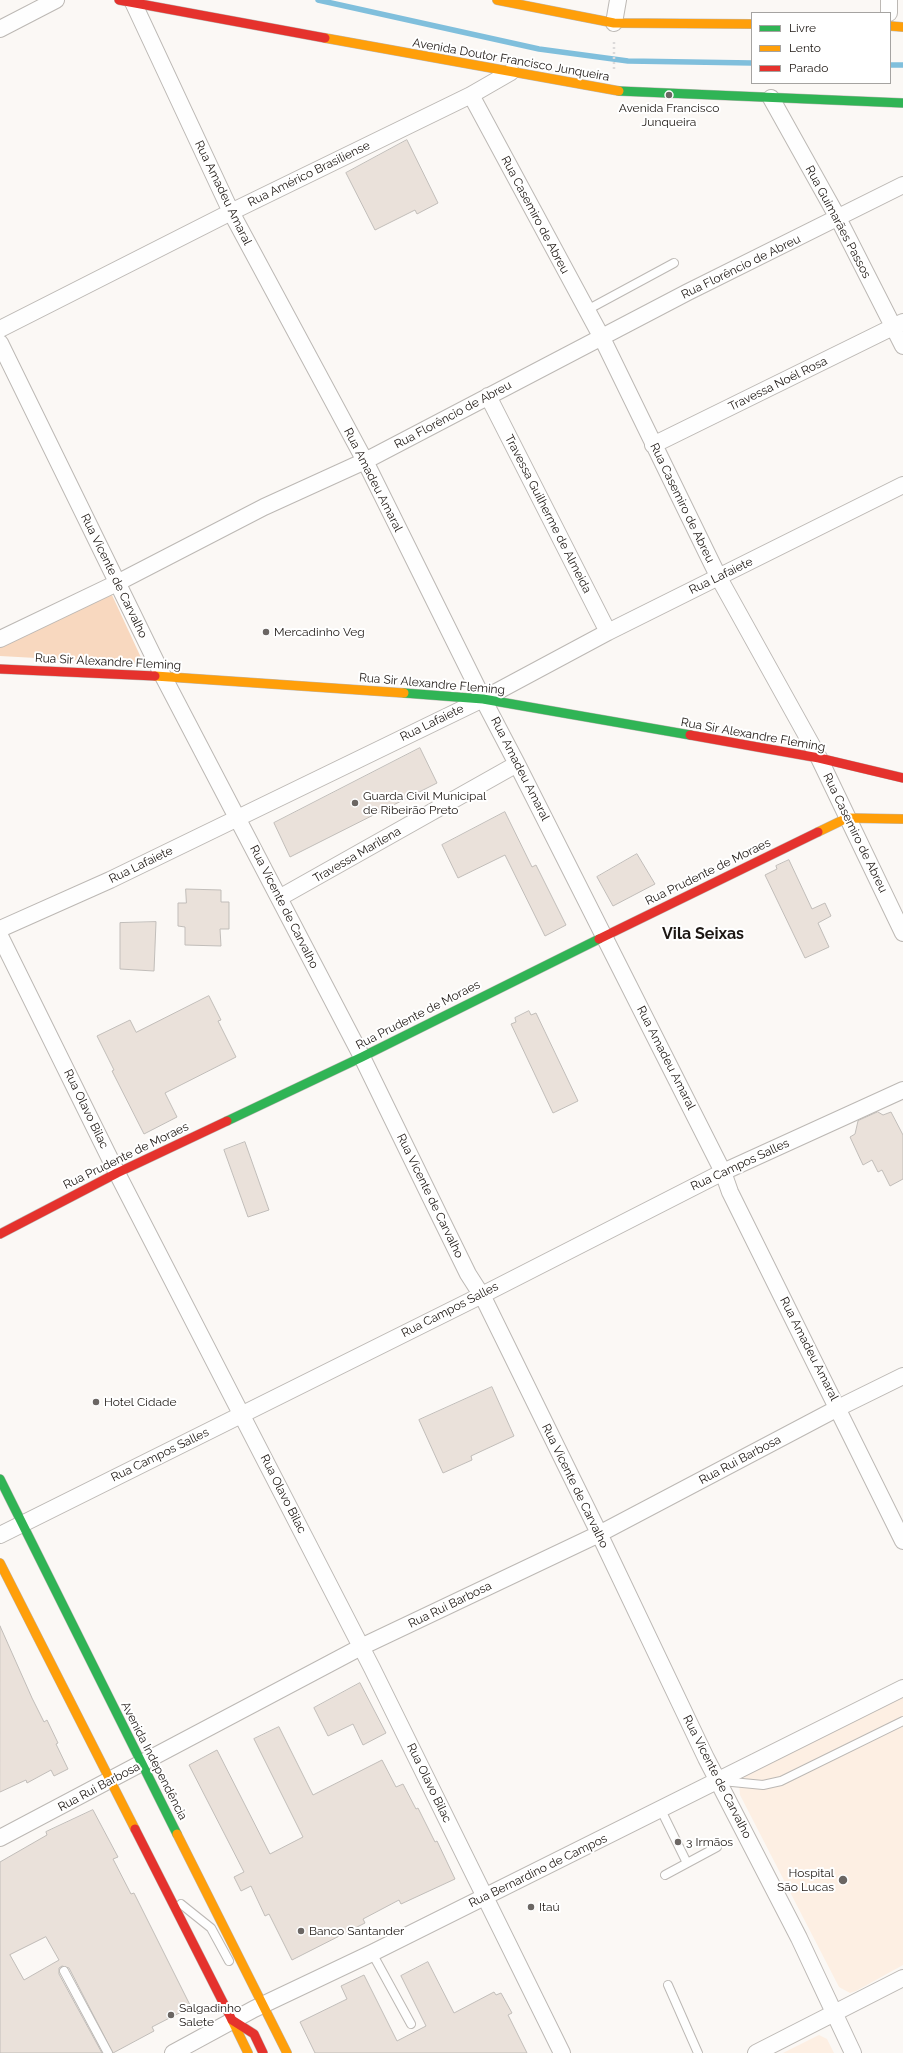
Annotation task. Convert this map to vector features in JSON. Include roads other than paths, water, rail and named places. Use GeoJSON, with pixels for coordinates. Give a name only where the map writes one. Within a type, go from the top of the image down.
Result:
{"type":"FeatureCollection","features":[{"type":"Feature","properties":{"kind":"main road"},"geometry":{"type":"LineString","coordinates":[[497,0],[614,23],[751,24]]}},
{"type":"Feature","properties":{"kind":"main road","name":"Avenida Doutor Francisco Junqueira"},"geometry":{"type":"LineString","coordinates":[[128,1],[614,91],[903,103]]}},
{"type":"Feature","properties":{"kind":"main road"},"geometry":{"type":"LineString","coordinates":[[891,26],[903,26]]}},
{"type":"Feature","properties":{"kind":"main road","name":"Rua Sir Alexandre Fleming"},"geometry":{"type":"LineString","coordinates":[[0,670],[164,676],[483,698],[819,758],[903,778]]}},
{"type":"Feature","properties":{"kind":"main road"},"geometry":{"type":"LineString","coordinates":[[846,818],[903,819]]}},
{"type":"Feature","properties":{"kind":"main road","name":"Rua Prudente de Moraes"},"geometry":{"type":"LineString","coordinates":[[0,1234],[117,1173],[362,1057],[604,936],[846,818]]}},
{"type":"Feature","properties":{"kind":"main road","name":"Avenida Independência"},"geometry":{"type":"LineString","coordinates":[[0,1479],[142,1764],[256,2008],[288,2053]]}},
{"type":"Feature","properties":{"kind":"main road"},"geometry":{"type":"LineString","coordinates":[[0,1563],[248,2053]]}},
{"type":"Feature","properties":{"kind":"main road"},"geometry":{"type":"LineString","coordinates":[[232,2020],[254,2034],[263,2053]]}},
{"type":"Feature","properties":{"kind":"street"},"geometry":{"type":"LineString","coordinates":[[0,30],[56,0]]}},
{"type":"Feature","properties":{"kind":"street"},"geometry":{"type":"LineString","coordinates":[[614,23],[618,0]]}},
{"type":"Feature","properties":{"kind":"street"},"geometry":{"type":"LineString","coordinates":[[889,0],[889,12]]}},
{"type":"Feature","properties":{"kind":"street","name":"Rua Amadeu Amaral"},"geometry":{"type":"LineString","coordinates":[[128,1],[231,212],[365,462],[483,698],[518,764],[723,1172],[730,1192],[901,1531]]}},
{"type":"Feature","properties":{"kind":"street","name":"Rua Américo Brasiliense"},"geometry":{"type":"LineString","coordinates":[[0,329],[231,212],[471,95],[511,72]]}},
{"type":"Feature","properties":{"kind":"street","name":"Rua Casemiro de Abreu"},"geometry":{"type":"LineString","coordinates":[[471,95],[602,338],[719,578],[819,758],[846,818],[903,933]]}},
{"type":"Feature","properties":{"kind":"street","name":"Rua Guimarães Passos"},"geometry":{"type":"LineString","coordinates":[[771,98],[898,324],[903,346]]}},
{"type":"Feature","properties":{"kind":"street","name":"Rua Florêncio de Abreu"},"geometry":{"type":"LineString","coordinates":[[0,639],[118,583],[264,507],[365,462],[688,292],[903,186]]}},
{"type":"Feature","properties":{"kind":"street","name":"Travessa Noél Rosa"},"geometry":{"type":"LineString","coordinates":[[653,445],[898,324]]}},
{"type":"Feature","properties":{"kind":"street","name":"Rua Vicente de Carvalho"},"geometry":{"type":"LineString","coordinates":[[0,343],[164,676],[362,1057],[468,1274],[482,1295],[718,1781],[799,1938],[853,2053]]}},
{"type":"Feature","properties":{"kind":"street","name":"Travessa Guilherme de Almeida"},"geometry":{"type":"LineString","coordinates":[[488,396],[608,632]]}},
{"type":"Feature","properties":{"kind":"street","name":"Rua Lafaiete"},"geometry":{"type":"LineString","coordinates":[[0,929],[110,880],[483,698],[608,632],[903,485]]}},
{"type":"Feature","properties":{"kind":"street","name":"Travessa Marilena"},"geometry":{"type":"LineString","coordinates":[[279,898],[518,764]]}},
{"type":"Feature","properties":{"kind":"street","name":"Rua Olavo Bilac"},"geometry":{"type":"LineString","coordinates":[[0,936],[117,1173],[361,1647],[562,2053]]}},
{"type":"Feature","properties":{"kind":"street","name":"Rua Campos Salles"},"geometry":{"type":"LineString","coordinates":[[0,1535],[482,1295],[723,1172],[903,1090]]}},
{"type":"Feature","properties":{"kind":"street","name":"Rua Rui Barbosa"},"geometry":{"type":"LineString","coordinates":[[0,1838],[361,1647],[599,1534],[838,1408],[903,1376]]}},
{"type":"Feature","properties":{"kind":"street","name":"Rua Bernardino de Campos"},"geometry":{"type":"LineString","coordinates":[[173,2053],[256,2008],[372,1954],[903,1688]]}},
{"type":"Feature","properties":{"kind":"street"},"geometry":{"type":"LineString","coordinates":[[756,2053],[903,1978]]}},
{"type":"Feature","properties":{"kind":"lane"},"geometry":{"type":"LineString","coordinates":[[586,310],[674,264]]}},
{"type":"Feature","properties":{"kind":"lane"},"geometry":{"type":"LineString","coordinates":[[718,1781],[763,1785],[781,1781],[903,1721]]}},
{"type":"Feature","properties":{"kind":"lane"},"geometry":{"type":"LineString","coordinates":[[661,1810],[687,1863]]}},
{"type":"Feature","properties":{"kind":"lane"},"geometry":{"type":"LineString","coordinates":[[665,1875],[717,1847]]}},
{"type":"Feature","properties":{"kind":"lane"},"geometry":{"type":"LineString","coordinates":[[168,1893],[211,1928],[233,1968]]}},
{"type":"Feature","properties":{"kind":"lane"},"geometry":{"type":"LineString","coordinates":[[372,1954],[411,2024]]}},
{"type":"Feature","properties":{"kind":"lane"},"geometry":{"type":"LineString","coordinates":[[64,1971],[108,2053]]}},
{"type":"Feature","properties":{"kind":"lane"},"geometry":{"type":"LineString","coordinates":[[668,1985],[698,2053]]}},
{"type":"Feature","properties":{"kind":"waterway"},"geometry":{"type":"LineString","coordinates":[[318,0],[539,49],[628,61],[751,63]]}},
{"type":"Feature","properties":{"kind":"waterway"},"geometry":{"type":"LineString","coordinates":[[891,65],[903,65]]}},
{"type":"Feature","properties":{"kind":"place","name":"Avenida Francisco Junqueira"},"geometry":{"type":"Point","coordinates":[669,95]}},
{"type":"Feature","properties":{"kind":"place","name":"Mercadinho Veg"},"geometry":{"type":"Point","coordinates":[266,632]}},
{"type":"Feature","properties":{"kind":"place","name":"Guarda Civil Municipal de Ribeirão Preto"},"geometry":{"type":"Point","coordinates":[355,803]}},
{"type":"Feature","properties":{"kind":"place","name":"Hotel Cidade"},"geometry":{"type":"Point","coordinates":[96,1402]}},
{"type":"Feature","properties":{"kind":"place","name":"3 Irmãos"},"geometry":{"type":"Point","coordinates":[678,1842]}},
{"type":"Feature","properties":{"kind":"place","name":"Hospital São Lucas"},"geometry":{"type":"Point","coordinates":[843,1880]}},
{"type":"Feature","properties":{"kind":"place","name":"Itaú"},"geometry":{"type":"Point","coordinates":[531,1907]}},
{"type":"Feature","properties":{"kind":"place","name":"Banco Santander"},"geometry":{"type":"Point","coordinates":[301,1931]}},
{"type":"Feature","properties":{"kind":"place","name":"Salgadinho Salete"},"geometry":{"type":"Point","coordinates":[171,2015]}},
{"type":"Feature","properties":{"kind":"district","name":"Vila Seixas"},"geometry":{"type":"Point","coordinates":[703,934]}}]}
